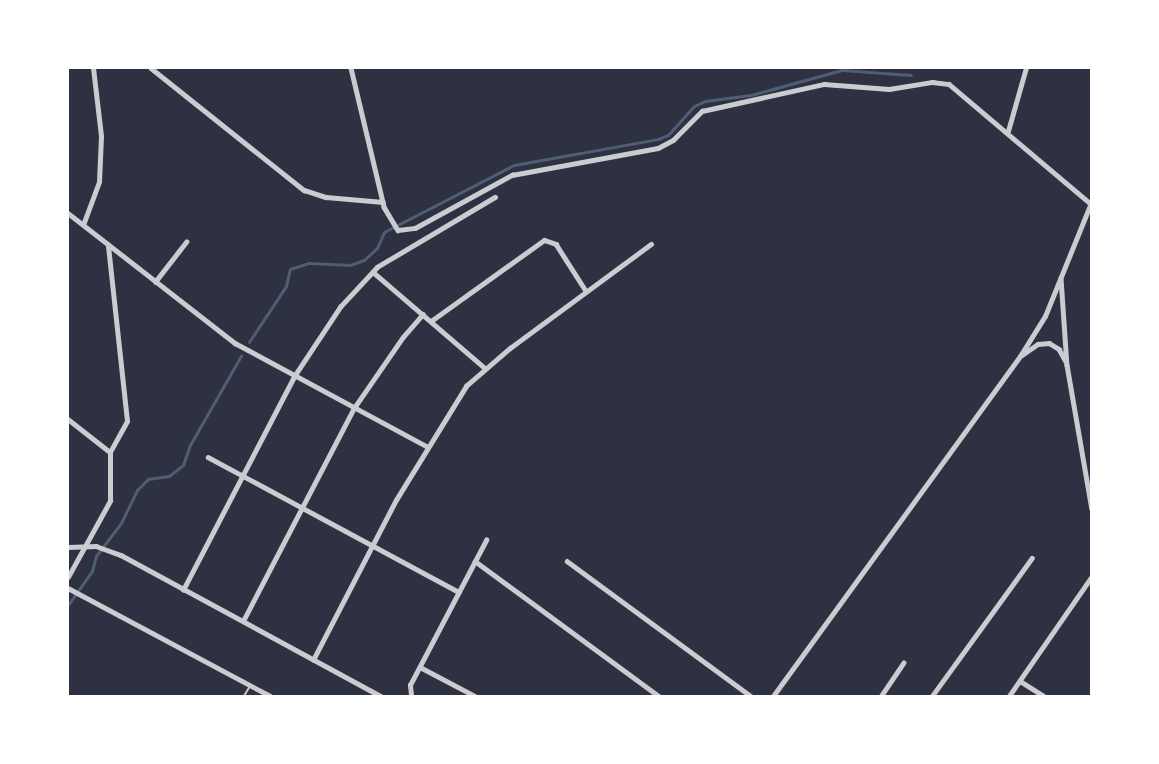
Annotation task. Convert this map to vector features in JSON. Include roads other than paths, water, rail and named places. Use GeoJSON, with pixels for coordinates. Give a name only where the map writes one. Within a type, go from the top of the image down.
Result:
{"type":"FeatureCollection","features":[{"type":"Feature","properties":{"kind":"street"},"geometry":{"type":"LineString","coordinates":[[83,225],[94,204],[99,182],[101,136],[93,68]]}},
{"type":"Feature","properties":{"kind":"street"},"geometry":{"type":"LineString","coordinates":[[151,68],[307,191],[383,202]]}},
{"type":"Feature","properties":{"kind":"street"},"geometry":{"type":"LineString","coordinates":[[351,68],[383,202],[396,229],[418,226],[512,175],[658,148],[673,140],[702,111],[807,86],[889,89],[944,83],[954,87],[1091,202],[1045,316],[1020,356],[773,696]]}},
{"type":"Feature","properties":{"kind":"street"},"geometry":{"type":"LineString","coordinates":[[1008,131],[1026,68]]}},
{"type":"Feature","properties":{"kind":"street"},"geometry":{"type":"LineString","coordinates":[[183,590],[295,375],[330,320],[373,272],[425,237],[495,197]]}},
{"type":"Feature","properties":{"kind":"street"},"geometry":{"type":"LineString","coordinates":[[68,213],[235,343],[426,447]]}},
{"type":"Feature","properties":{"kind":"street"},"geometry":{"type":"LineString","coordinates":[[418,226],[425,237]]}},
{"type":"Feature","properties":{"kind":"street"},"geometry":{"type":"LineString","coordinates":[[431,321],[546,240],[556,244],[586,291]]}},
{"type":"Feature","properties":{"kind":"street"},"geometry":{"type":"LineString","coordinates":[[156,282],[186,242]]}},
{"type":"Feature","properties":{"kind":"street"},"geometry":{"type":"LineString","coordinates":[[314,660],[372,545],[426,447],[461,393],[484,367],[651,244]]}},
{"type":"Feature","properties":{"kind":"street"},"geometry":{"type":"LineString","coordinates":[[68,577],[110,501],[110,452],[121,437],[126,421],[108,245]]}},
{"type":"Feature","properties":{"kind":"street"},"geometry":{"type":"LineString","coordinates":[[373,272],[484,367]]}},
{"type":"Feature","properties":{"kind":"street"},"geometry":{"type":"LineString","coordinates":[[1061,275],[1067,365],[1092,509]]}},
{"type":"Feature","properties":{"kind":"street"},"geometry":{"type":"LineString","coordinates":[[243,621],[354,408],[403,337],[423,314]]}},
{"type":"Feature","properties":{"kind":"street"},"geometry":{"type":"LineString","coordinates":[[1020,356],[1038,344],[1049,344],[1059,349],[1067,365]]}},
{"type":"Feature","properties":{"kind":"street"},"geometry":{"type":"LineString","coordinates":[[68,419],[110,452]]}},
{"type":"Feature","properties":{"kind":"street"},"geometry":{"type":"LineString","coordinates":[[208,457],[459,592]]}},
{"type":"Feature","properties":{"kind":"street"},"geometry":{"type":"LineString","coordinates":[[411,696],[410,685],[486,540]]}},
{"type":"Feature","properties":{"kind":"street"},"geometry":{"type":"LineString","coordinates":[[68,547],[106,548],[381,696]]}},
{"type":"Feature","properties":{"kind":"street"},"geometry":{"type":"LineString","coordinates":[[932,696],[1032,558]]}},
{"type":"Feature","properties":{"kind":"street"},"geometry":{"type":"LineString","coordinates":[[475,561],[659,696]]}},
{"type":"Feature","properties":{"kind":"street"},"geometry":{"type":"LineString","coordinates":[[567,561],[751,696]]}},
{"type":"Feature","properties":{"kind":"street"},"geometry":{"type":"LineString","coordinates":[[1009,696],[1092,576]]}},
{"type":"Feature","properties":{"kind":"street"},"geometry":{"type":"LineString","coordinates":[[70,589],[270,696]]}},
{"type":"Feature","properties":{"kind":"street"},"geometry":{"type":"LineString","coordinates":[[880,696],[903,663]]}},
{"type":"Feature","properties":{"kind":"street"},"geometry":{"type":"LineString","coordinates":[[420,667],[475,696]]}},
{"type":"Feature","properties":{"kind":"street"},"geometry":{"type":"LineString","coordinates":[[1020,681],[1044,696]]}},
{"type":"Feature","properties":{"kind":"lane"},"geometry":{"type":"LineString","coordinates":[[244,696],[250,686]]}},
{"type":"Feature","properties":{"kind":"waterway"},"geometry":{"type":"LineString","coordinates":[[249,342],[286,286],[290,269],[309,263],[350,265],[364,260],[377,248],[384,232],[514,165],[658,139],[668,135],[694,106],[705,101],[751,95],[842,70],[911,75]]}},
{"type":"Feature","properties":{"kind":"waterway"},"geometry":{"type":"LineString","coordinates":[[68,605],[92,571],[96,556],[121,523],[137,490],[148,479],[169,476],[183,465],[190,445],[241,356]]}}]}
